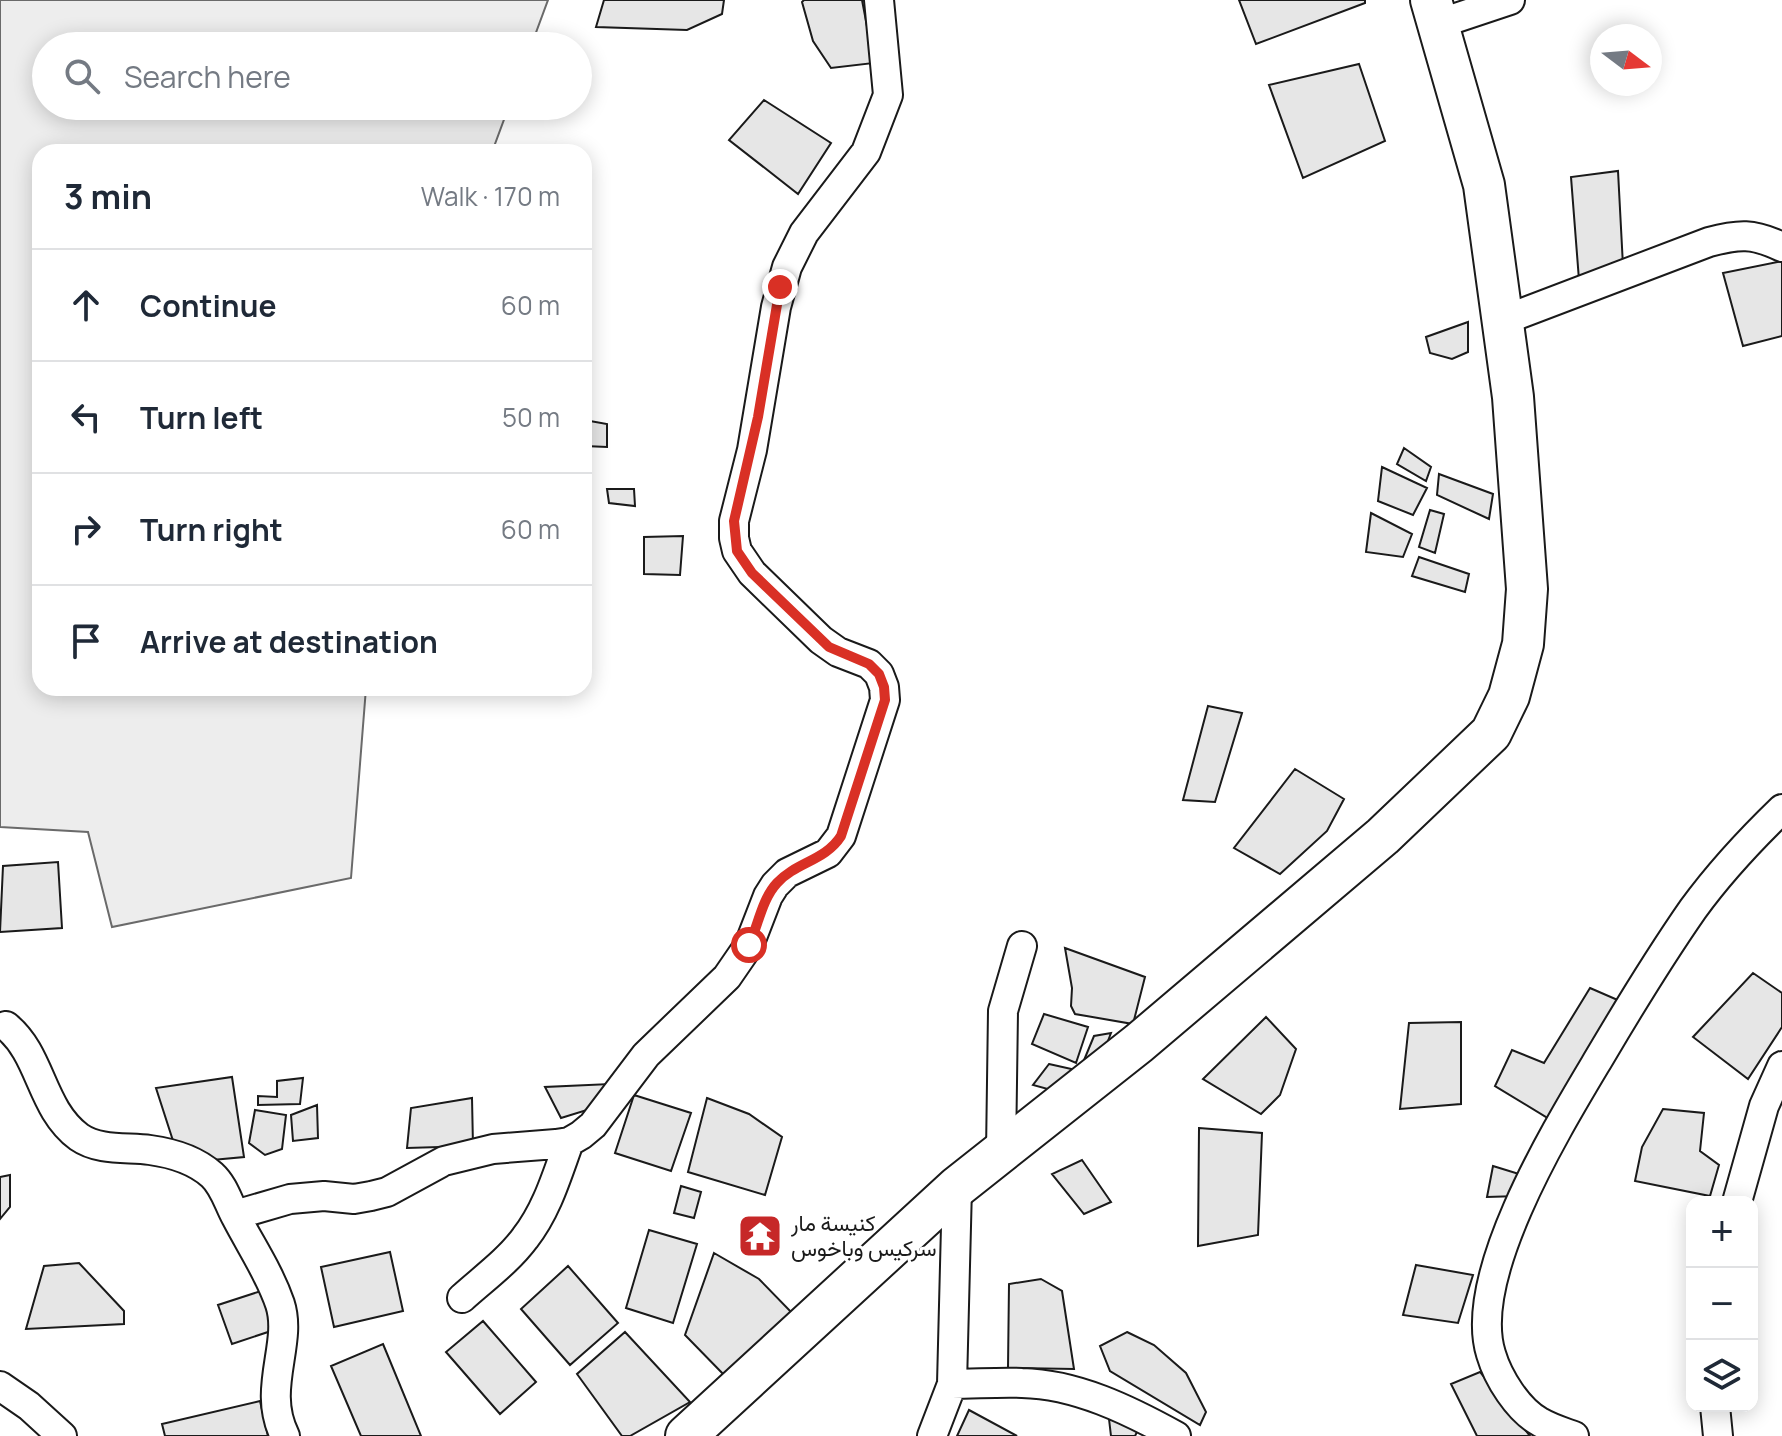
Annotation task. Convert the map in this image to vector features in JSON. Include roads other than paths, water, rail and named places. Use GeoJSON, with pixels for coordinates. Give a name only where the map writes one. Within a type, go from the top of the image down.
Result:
{"type":"FeatureCollection","features":[{"type":"Feature","properties":{"kind":"main road"},"geometry":{"type":"LineString","coordinates":[[686,1436],[957,1187],[1139,1043],[1371,846],[1491,733],[1509,696],[1523,644],[1527,589],[1513,397],[1484,185],[1434,12]]}},
{"type":"Feature","properties":{"kind":"street"},"geometry":{"type":"LineString","coordinates":[[235,1215],[290,1199],[371,1196],[387,1192],[444,1161],[493,1149],[569,1142],[593,1125],[646,1055],[727,977],[749,945],[775,885],[787,873],[819,858],[835,846],[841,836],[885,700],[884,687],[879,674],[869,664],[838,652],[821,640],[752,573],[737,551],[734,521],[752,450],[776,307],[787,267],[804,233],[866,152],[888,95],[879,0]]}},
{"type":"Feature","properties":{"kind":"street"},"geometry":{"type":"LineString","coordinates":[[1434,12],[1510,0]]}},
{"type":"Feature","properties":{"kind":"street"},"geometry":{"type":"LineString","coordinates":[[1504,320],[1709,242],[1740,234],[1766,239],[1782,247]]}},
{"type":"Feature","properties":{"kind":"street"},"geometry":{"type":"LineString","coordinates":[[1574,1436],[1538,1422],[1512,1396],[1491,1354],[1487,1311],[1497,1261],[1517,1208],[1566,1114],[1640,990],[1695,906],[1782,809]]}},
{"type":"Feature","properties":{"kind":"street"},"geometry":{"type":"LineString","coordinates":[[1001,1153],[1003,1011],[1022,946]]}},
{"type":"Feature","properties":{"kind":"street"},"geometry":{"type":"LineString","coordinates":[[6,1026],[25,1045],[57,1115],[78,1137],[99,1146],[164,1152],[192,1162],[222,1186],[280,1306],[283,1320],[276,1408],[285,1436]]}},
{"type":"Feature","properties":{"kind":"street"},"geometry":{"type":"LineString","coordinates":[[1739,1196],[1764,1106],[1782,1066]]}},
{"type":"Feature","properties":{"kind":"street"},"geometry":{"type":"LineString","coordinates":[[462,1298],[512,1254],[525,1238],[546,1203],[569,1142]]}},
{"type":"Feature","properties":{"kind":"street"},"geometry":{"type":"LineString","coordinates":[[932,1436],[952,1384],[957,1187]]}},
{"type":"Feature","properties":{"kind":"street"},"geometry":{"type":"LineString","coordinates":[[952,1384],[1025,1383],[1075,1392],[1132,1412],[1176,1436]]}},
{"type":"Feature","properties":{"kind":"street"},"geometry":{"type":"LineString","coordinates":[[0,1386],[29,1406],[62,1436]]}},
{"type":"Feature","properties":{"kind":"street"},"geometry":{"type":"LineString","coordinates":[[1716,1412],[1718,1436]]}},
{"type":"Feature","properties":{"kind":"place","name":"كنيسة مار سركيس وباخوس"},"geometry":{"type":"Point","coordinates":[760,1236]}}]}
